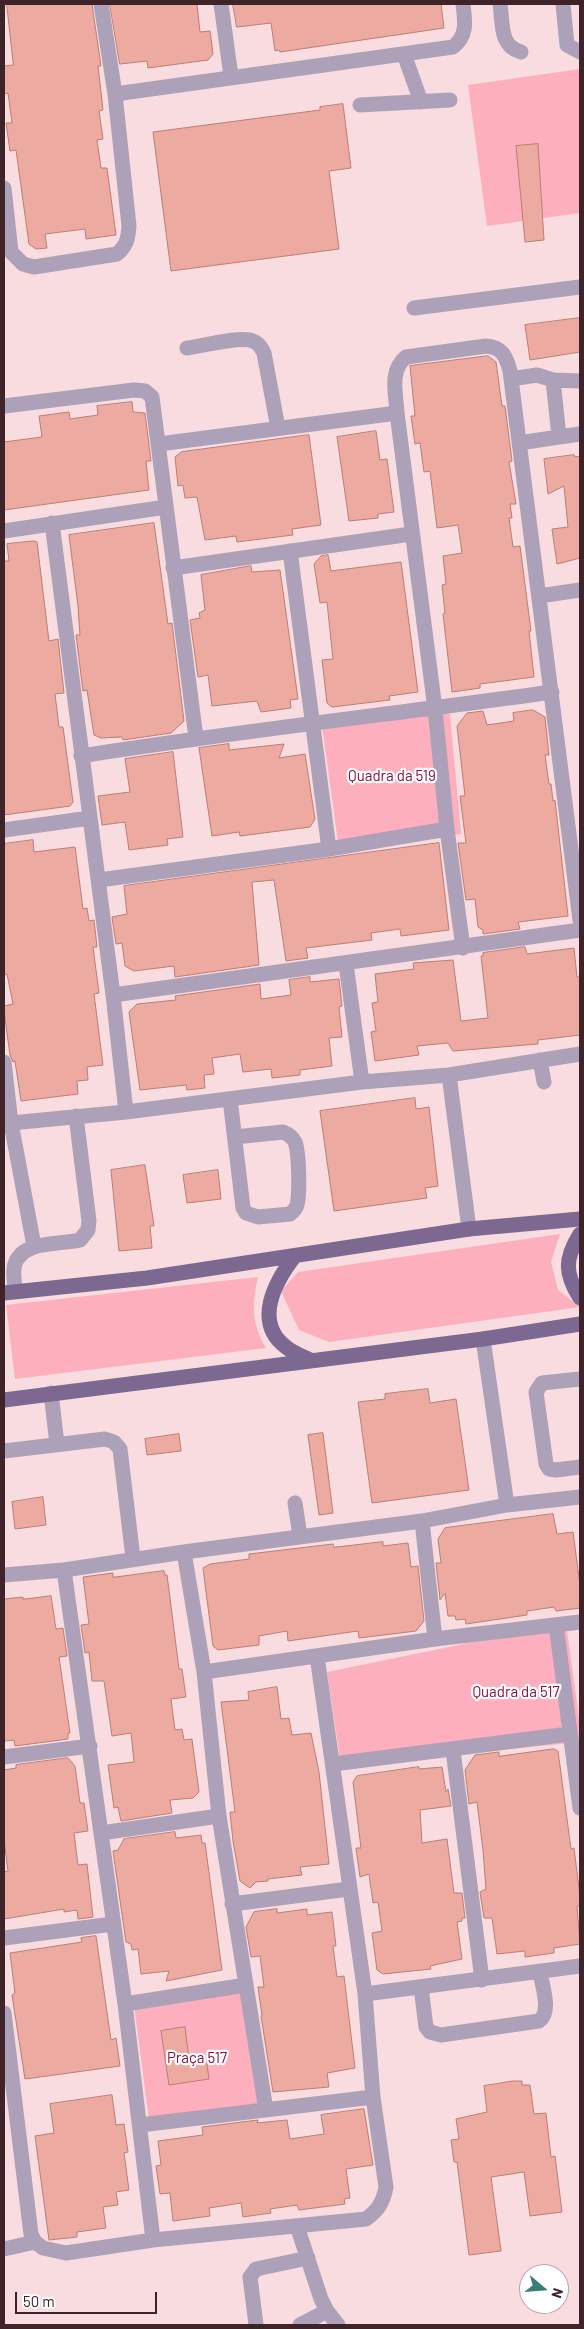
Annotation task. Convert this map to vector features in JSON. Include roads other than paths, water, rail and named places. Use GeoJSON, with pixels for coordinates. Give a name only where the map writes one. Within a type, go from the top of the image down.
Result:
{"type":"FeatureCollection","features":[{"type":"Feature","properties":{"kind":"main road"},"geometry":{"type":"LineString","coordinates":[[9,1292],[147,1278],[469,1229],[580,1219]]}},
{"type":"Feature","properties":{"kind":"main road"},"geometry":{"type":"LineString","coordinates":[[580,1234],[572,1247],[568,1262],[569,1278],[580,1298]]}},
{"type":"Feature","properties":{"kind":"main road"},"geometry":{"type":"LineString","coordinates":[[294,1257],[280,1275],[272,1293],[268,1316],[274,1333],[285,1347],[310,1360]]}},
{"type":"Feature","properties":{"kind":"main road"},"geometry":{"type":"LineString","coordinates":[[4,1400],[483,1339],[580,1324]]}},
{"type":"Feature","properties":{"kind":"street"},"geometry":{"type":"LineString","coordinates":[[4,188],[11,252],[23,264],[34,267],[117,254],[124,248],[128,240],[129,226],[115,94],[101,4]]}},
{"type":"Feature","properties":{"kind":"street"},"geometry":{"type":"LineString","coordinates":[[221,4],[231,76]]}},
{"type":"Feature","properties":{"kind":"street"},"geometry":{"type":"LineString","coordinates":[[115,94],[231,76],[453,47],[460,42],[466,26],[462,4]]}},
{"type":"Feature","properties":{"kind":"street"},"geometry":{"type":"LineString","coordinates":[[500,4],[505,41],[509,47],[521,52]]}},
{"type":"Feature","properties":{"kind":"street"},"geometry":{"type":"LineString","coordinates":[[563,4],[567,45],[580,52]]}},
{"type":"Feature","properties":{"kind":"street"},"geometry":{"type":"LineString","coordinates":[[404,54],[421,102]]}},
{"type":"Feature","properties":{"kind":"street"},"geometry":{"type":"LineString","coordinates":[[360,105],[450,100]]}},
{"type":"Feature","properties":{"kind":"street"},"geometry":{"type":"LineString","coordinates":[[414,308],[580,288]]}},
{"type":"Feature","properties":{"kind":"street"},"geometry":{"type":"LineString","coordinates":[[187,348],[241,340],[251,340],[259,344],[264,353],[278,428]]}},
{"type":"Feature","properties":{"kind":"street"},"geometry":{"type":"LineString","coordinates":[[463,948],[397,413],[394,374],[401,361],[406,357],[486,346],[495,347],[503,352],[511,379],[552,692],[574,828],[580,920]]}},
{"type":"Feature","properties":{"kind":"street"},"geometry":{"type":"LineString","coordinates":[[511,379],[537,375],[553,380],[580,381]]}},
{"type":"Feature","properties":{"kind":"street"},"geometry":{"type":"LineString","coordinates":[[553,380],[559,437]]}},
{"type":"Feature","properties":{"kind":"street"},"geometry":{"type":"LineString","coordinates":[[4,406],[134,390],[145,391],[152,398],[196,738]]}},
{"type":"Feature","properties":{"kind":"street"},"geometry":{"type":"LineString","coordinates":[[159,444],[397,413]]}},
{"type":"Feature","properties":{"kind":"street"},"geometry":{"type":"LineString","coordinates":[[519,443],[580,434]]}},
{"type":"Feature","properties":{"kind":"street"},"geometry":{"type":"LineString","coordinates":[[4,531],[166,507]]}},
{"type":"Feature","properties":{"kind":"street"},"geometry":{"type":"LineString","coordinates":[[52,523],[99,880],[126,1112]]}},
{"type":"Feature","properties":{"kind":"street"},"geometry":{"type":"LineString","coordinates":[[173,568],[411,534]]}},
{"type":"Feature","properties":{"kind":"street"},"geometry":{"type":"LineString","coordinates":[[290,551],[330,850]]}},
{"type":"Feature","properties":{"kind":"street"},"geometry":{"type":"LineString","coordinates":[[539,596],[580,592]]}},
{"type":"Feature","properties":{"kind":"street"},"geometry":{"type":"LineString","coordinates":[[82,756],[196,738],[435,709],[552,692]]}},
{"type":"Feature","properties":{"kind":"street"},"geometry":{"type":"LineString","coordinates":[[4,830],[90,818]]}},
{"type":"Feature","properties":{"kind":"street"},"geometry":{"type":"LineString","coordinates":[[99,880],[330,850],[447,829]]}},
{"type":"Feature","properties":{"kind":"street"},"geometry":{"type":"LineString","coordinates":[[113,995],[463,948],[580,930]]}},
{"type":"Feature","properties":{"kind":"street"},"geometry":{"type":"LineString","coordinates":[[346,964],[362,1082]]}},
{"type":"Feature","properties":{"kind":"street"},"geometry":{"type":"LineString","coordinates":[[11,1123],[126,1112],[362,1082],[449,1075],[580,1054]]}},
{"type":"Feature","properties":{"kind":"street"},"geometry":{"type":"LineString","coordinates":[[540,1060],[544,1082]]}},
{"type":"Feature","properties":{"kind":"street"},"geometry":{"type":"LineString","coordinates":[[4,1062],[11,1123],[34,1246]]}},
{"type":"Feature","properties":{"kind":"street"},"geometry":{"type":"LineString","coordinates":[[449,1075],[469,1229]]}},
{"type":"Feature","properties":{"kind":"street"},"geometry":{"type":"LineString","coordinates":[[230,1099],[243,1208],[246,1213],[258,1217],[290,1214],[294,1211],[298,1201],[295,1141],[290,1135],[283,1132],[235,1138]]}},
{"type":"Feature","properties":{"kind":"street"},"geometry":{"type":"LineString","coordinates":[[9,1292],[14,1265],[24,1252],[34,1246],[80,1240],[88,1230],[89,1220],[76,1116]]}},
{"type":"Feature","properties":{"kind":"street"},"geometry":{"type":"LineString","coordinates":[[483,1339],[507,1505]]}},
{"type":"Feature","properties":{"kind":"street"},"geometry":{"type":"LineString","coordinates":[[580,1379],[542,1383],[536,1392],[546,1464],[549,1469],[556,1470],[580,1467]]}},
{"type":"Feature","properties":{"kind":"street"},"geometry":{"type":"LineString","coordinates":[[51,1394],[57,1444]]}},
{"type":"Feature","properties":{"kind":"street"},"geometry":{"type":"LineString","coordinates":[[4,1451],[105,1438],[114,1442],[120,1450],[133,1558]]}},
{"type":"Feature","properties":{"kind":"street"},"geometry":{"type":"LineString","coordinates":[[4,1576],[64,1570],[133,1558],[422,1521],[507,1505],[580,1497]]}},
{"type":"Feature","properties":{"kind":"street"},"geometry":{"type":"LineString","coordinates":[[296,1503],[300,1536]]}},
{"type":"Feature","properties":{"kind":"street"},"geometry":{"type":"LineString","coordinates":[[422,1521],[435,1639]]}},
{"type":"Feature","properties":{"kind":"street"},"geometry":{"type":"LineString","coordinates":[[184,1552],[204,1672],[219,1816],[266,2110]]}},
{"type":"Feature","properties":{"kind":"street"},"geometry":{"type":"LineString","coordinates":[[64,1570],[125,2004],[153,2240]]}},
{"type":"Feature","properties":{"kind":"street"},"geometry":{"type":"LineString","coordinates":[[204,1672],[435,1639],[580,1622]]}},
{"type":"Feature","properties":{"kind":"street"},"geometry":{"type":"LineString","coordinates":[[556,1625],[580,1808]]}},
{"type":"Feature","properties":{"kind":"street"},"geometry":{"type":"LineString","coordinates":[[4,2013],[7,2062],[30,2234],[35,2242],[43,2248],[66,2253],[153,2240],[366,2219],[377,2211],[383,2201],[386,2187],[373,2098],[364,1994],[317,1656]]}},
{"type":"Feature","properties":{"kind":"street"},"geometry":{"type":"LineString","coordinates":[[333,1764],[569,1734]]}},
{"type":"Feature","properties":{"kind":"street"},"geometry":{"type":"LineString","coordinates":[[4,1757],[90,1746]]}},
{"type":"Feature","properties":{"kind":"street"},"geometry":{"type":"LineString","coordinates":[[453,1750],[482,1980]]}},
{"type":"Feature","properties":{"kind":"street"},"geometry":{"type":"LineString","coordinates":[[101,1833],[219,1816]]}},
{"type":"Feature","properties":{"kind":"street"},"geometry":{"type":"LineString","coordinates":[[232,1904],[349,1889]]}},
{"type":"Feature","properties":{"kind":"street"},"geometry":{"type":"LineString","coordinates":[[4,1938],[113,1924]]}},
{"type":"Feature","properties":{"kind":"street"},"geometry":{"type":"LineString","coordinates":[[364,1994],[580,1966]]}},
{"type":"Feature","properties":{"kind":"street"},"geometry":{"type":"LineString","coordinates":[[421,1987],[426,2027],[430,2032],[441,2035],[539,2021],[543,2018],[546,2008],[540,1972]]}},
{"type":"Feature","properties":{"kind":"street"},"geometry":{"type":"LineString","coordinates":[[125,2004],[246,1985]]}},
{"type":"Feature","properties":{"kind":"street"},"geometry":{"type":"LineString","coordinates":[[140,2125],[373,2098]]}},
{"type":"Feature","properties":{"kind":"street"},"geometry":{"type":"LineString","coordinates":[[297,2226],[327,2311],[338,2325]]}},
{"type":"Feature","properties":{"kind":"street"},"geometry":{"type":"LineString","coordinates":[[4,2248],[35,2242]]}},
{"type":"Feature","properties":{"kind":"street"},"geometry":{"type":"LineString","coordinates":[[256,2325],[250,2277],[252,2273],[256,2269],[308,2258]]}},
{"type":"Feature","properties":{"kind":"street"},"geometry":{"type":"LineString","coordinates":[[300,2325],[327,2311]]}},
{"type":"Feature","properties":{"kind":"park label","name":"Quadra da 519"},"geometry":{"type":"Point","coordinates":[392,776]}},
{"type":"Feature","properties":{"kind":"park label","name":"Quadra da 517"},"geometry":{"type":"Point","coordinates":[516,1692]}},
{"type":"Feature","properties":{"kind":"park label","name":"Praça 517"},"geometry":{"type":"Point","coordinates":[197,2058]}}]}
